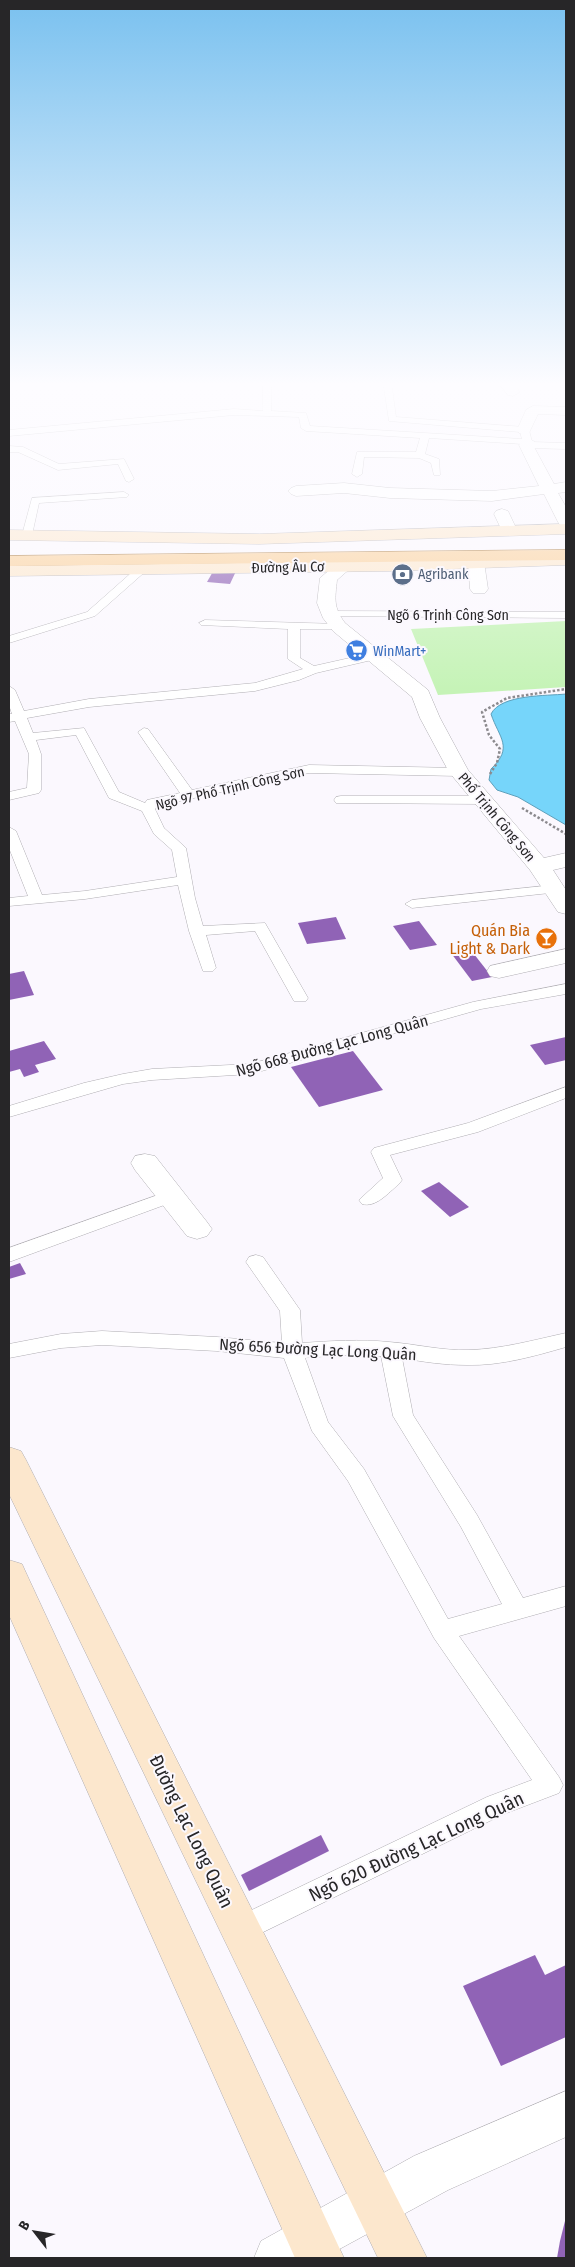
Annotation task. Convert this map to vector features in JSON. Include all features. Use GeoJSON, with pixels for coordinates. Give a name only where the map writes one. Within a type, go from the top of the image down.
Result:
{"type":"FeatureCollection","features":[{"type":"Feature","properties":{"kind":"main road","name":"Đường Âu Cơ"},"geometry":{"type":"LineString","coordinates":[[9,561],[321,552],[566,541]]}},
{"type":"Feature","properties":{"kind":"main road","name":"Đường Âu Cơ"},"geometry":{"type":"LineString","coordinates":[[9,546],[566,555]]}},
{"type":"Feature","properties":{"kind":"street"},"geometry":{"type":"LineString","coordinates":[[548,487],[566,522]]}},
{"type":"Feature","properties":{"kind":"street"},"geometry":{"type":"LineString","coordinates":[[296,491],[344,488],[390,493],[492,496],[566,487]]}},
{"type":"Feature","properties":{"kind":"street"},"geometry":{"type":"LineString","coordinates":[[502,514],[509,530]]}},
{"type":"Feature","properties":{"kind":"street","name":"Đường Âu Cơ"},"geometry":{"type":"LineString","coordinates":[[9,535],[259,539],[566,529]]}},
{"type":"Feature","properties":{"kind":"street","name":"Đường Âu Cơ"},"geometry":{"type":"LineString","coordinates":[[9,571],[345,566],[566,560]]}},
{"type":"Feature","properties":{"kind":"street"},"geometry":{"type":"LineString","coordinates":[[476,562],[479,589]]}},
{"type":"Feature","properties":{"kind":"street"},"geometry":{"type":"LineString","coordinates":[[334,621],[326,603],[329,578],[345,566]]}},
{"type":"Feature","properties":{"kind":"street","name":"Phố Trịnh Công Sơn"},"geometry":{"type":"LineString","coordinates":[[334,621],[372,657],[421,694],[430,718],[459,772],[538,866],[566,908]]}},
{"type":"Feature","properties":{"kind":"street"},"geometry":{"type":"LineString","coordinates":[[538,866],[566,860]]}},
{"type":"Feature","properties":{"kind":"street"},"geometry":{"type":"LineString","coordinates":[[499,971],[566,956]]}},
{"type":"Feature","properties":{"kind":"street"},"geometry":{"type":"LineString","coordinates":[[145,1162],[198,1229]]}},
{"type":"Feature","properties":{"kind":"street","name":"Đường Lạc Long Quân"},"geometry":{"type":"LineString","coordinates":[[9,1460],[404,2258]]}},
{"type":"Feature","properties":{"kind":"street"},"geometry":{"type":"LineString","coordinates":[[9,1575],[303,2252],[377,2202],[431,2173],[566,2114]]}},
{"type":"Feature","properties":{"kind":"lane"},"geometry":{"type":"LineString","coordinates":[[27,535],[35,500],[124,495]]}},
{"type":"Feature","properties":{"kind":"lane"},"geometry":{"type":"LineString","coordinates":[[9,640],[91,614],[143,568]]}},
{"type":"Feature","properties":{"kind":"lane","name":"Ngõ 6 Trịnh Công Sơn"},"geometry":{"type":"LineString","coordinates":[[205,623],[294,626],[334,621],[566,615]]}},
{"type":"Feature","properties":{"kind":"lane"},"geometry":{"type":"LineString","coordinates":[[294,626],[294,659],[312,670]]}},
{"type":"Feature","properties":{"kind":"lane"},"geometry":{"type":"LineString","coordinates":[[14,717],[89,703],[255,687],[295,677],[312,670],[372,657]]}},
{"type":"Feature","properties":{"kind":"lane"},"geometry":{"type":"LineString","coordinates":[[9,690],[14,717],[28,737],[34,754],[34,790],[9,796]]}},
{"type":"Feature","properties":{"kind":"lane"},"geometry":{"type":"LineString","coordinates":[[28,737],[80,732],[114,795],[148,809]]}},
{"type":"Feature","properties":{"kind":"lane"},"geometry":{"type":"LineString","coordinates":[[144,732],[188,794]]}},
{"type":"Feature","properties":{"kind":"lane","name":"Ngõ 97 Phố Trịnh Công Sơn"},"geometry":{"type":"LineString","coordinates":[[208,968],[185,880],[179,848],[160,834],[152,823],[148,809],[152,803],[309,769],[459,772]]}},
{"type":"Feature","properties":{"kind":"lane"},"geometry":{"type":"LineString","coordinates":[[341,800],[484,800]]}},
{"type":"Feature","properties":{"kind":"lane"},"geometry":{"type":"LineString","coordinates":[[9,831],[37,900]]}},
{"type":"Feature","properties":{"kind":"lane"},"geometry":{"type":"LineString","coordinates":[[9,902],[110,891],[185,880]]}},
{"type":"Feature","properties":{"kind":"lane"},"geometry":{"type":"LineString","coordinates":[[412,904],[554,889]]}},
{"type":"Feature","properties":{"kind":"lane"},"geometry":{"type":"LineString","coordinates":[[198,931],[260,926],[300,998]]}},
{"type":"Feature","properties":{"kind":"lane","name":"Ngõ 668 Đường Lạc Long Quân"},"geometry":{"type":"LineString","coordinates":[[9,1112],[115,1080],[141,1076],[220,1073],[251,1069],[479,1006],[566,989]]}},
{"type":"Feature","properties":{"kind":"lane"},"geometry":{"type":"LineString","coordinates":[[368,1200],[393,1180],[380,1152],[472,1128],[566,1092]]}},
{"type":"Feature","properties":{"kind":"lane"},"geometry":{"type":"LineString","coordinates":[[9,1255],[172,1196]]}},
{"type":"Feature","properties":{"kind":"lane"},"geometry":{"type":"LineString","coordinates":[[256,1262],[290,1310],[292,1351],[319,1425],[356,1475],[442,1631],[566,1596]]}},
{"type":"Feature","properties":{"kind":"lane","name":"Ngõ 656 Đường Lạc Long Quân"},"geometry":{"type":"LineString","coordinates":[[9,1351],[82,1338],[217,1344],[292,1351],[346,1348],[390,1349],[435,1356],[469,1358],[529,1350],[566,1340]]}},
{"type":"Feature","properties":{"kind":"lane"},"geometry":{"type":"LineString","coordinates":[[390,1349],[403,1416],[469,1521],[517,1610]]}},
{"type":"Feature","properties":{"kind":"lane","name":"Ngõ 620 Đường Lạc Long Quân"},"geometry":{"type":"LineString","coordinates":[[241,1930],[496,1805],[550,1785],[442,1631]]}},
{"type":"Feature","properties":{"kind":"path"},"geometry":{"type":"LineString","coordinates":[[489,776],[497,763],[500,749],[490,735],[482,712],[508,698],[566,689]]}},
{"type":"Feature","properties":{"kind":"path"},"geometry":{"type":"LineString","coordinates":[[514,804],[532,812],[566,834]]}},
{"type":"Feature","properties":{"kind":"green space"},"geometry":{"type":"Polygon","coordinates":[[[566,621],[566,687],[438,695],[411,629],[566,621]]]}},
{"type":"Feature","properties":{"kind":"water"},"geometry":{"type":"Polygon","coordinates":[[[566,694],[566,825],[518,797],[497,790],[489,780],[491,769],[502,754],[503,748],[501,736],[491,714],[496,707],[514,699],[566,694]]]}},
{"type":"Feature","properties":{"kind":"building"},"geometry":{"type":"Polygon","coordinates":[[[215,568],[237,569],[230,584],[207,582],[215,568]]]}},
{"type":"Feature","properties":{"kind":"building"},"geometry":{"type":"Polygon","coordinates":[[[336,917],[346,939],[307,944],[298,923],[336,917]]]}},
{"type":"Feature","properties":{"kind":"building"},"geometry":{"type":"Polygon","coordinates":[[[419,921],[437,945],[410,950],[393,926],[419,921]]]}},
{"type":"Feature","properties":{"kind":"building"},"geometry":{"type":"Polygon","coordinates":[[[470,949],[492,977],[472,981],[451,953],[470,949]]]}},
{"type":"Feature","properties":{"kind":"building"},"geometry":{"type":"Polygon","coordinates":[[[24,971],[34,995],[9,1000],[9,974],[24,971]]]}},
{"type":"Feature","properties":{"kind":"building"},"geometry":{"type":"Polygon","coordinates":[[[566,1037],[566,1060],[545,1065],[530,1045],[566,1037]]]}},
{"type":"Feature","properties":{"kind":"building"},"geometry":{"type":"Polygon","coordinates":[[[44,1041],[56,1059],[35,1065],[39,1072],[24,1077],[20,1069],[9,1072],[9,1051],[44,1041]]]}},
{"type":"Feature","properties":{"kind":"building"},"geometry":{"type":"Polygon","coordinates":[[[353,1051],[383,1090],[319,1107],[291,1067],[353,1051]]]}},
{"type":"Feature","properties":{"kind":"building"},"geometry":{"type":"Polygon","coordinates":[[[439,1182],[469,1207],[450,1217],[421,1191],[439,1182]]]}},
{"type":"Feature","properties":{"kind":"building"},"geometry":{"type":"Polygon","coordinates":[[[20,1263],[26,1274],[9,1279],[9,1267],[20,1263]]]}},
{"type":"Feature","properties":{"kind":"building"},"geometry":{"type":"Polygon","coordinates":[[[321,1835],[329,1851],[249,1891],[241,1875],[321,1835]]]}},
{"type":"Feature","properties":{"kind":"building"},"geometry":{"type":"Polygon","coordinates":[[[535,1955],[545,1975],[566,1965],[566,2037],[501,2066],[463,1986],[535,1955]]]}},
{"type":"Feature","properties":{"kind":"building"},"geometry":{"type":"Polygon","coordinates":[[[566,2217],[566,2258],[557,2258],[560,2241],[566,2217]]]}},
{"type":"Feature","properties":{"kind":"place","name":"Agribank"},"geometry":{"type":"Point","coordinates":[402,574]}},
{"type":"Feature","properties":{"kind":"place","name":"WinMart+"},"geometry":{"type":"Point","coordinates":[357,651]}},
{"type":"Feature","properties":{"kind":"place","name":"Quán Bia Light & Dark"},"geometry":{"type":"Point","coordinates":[546,939]}}]}
